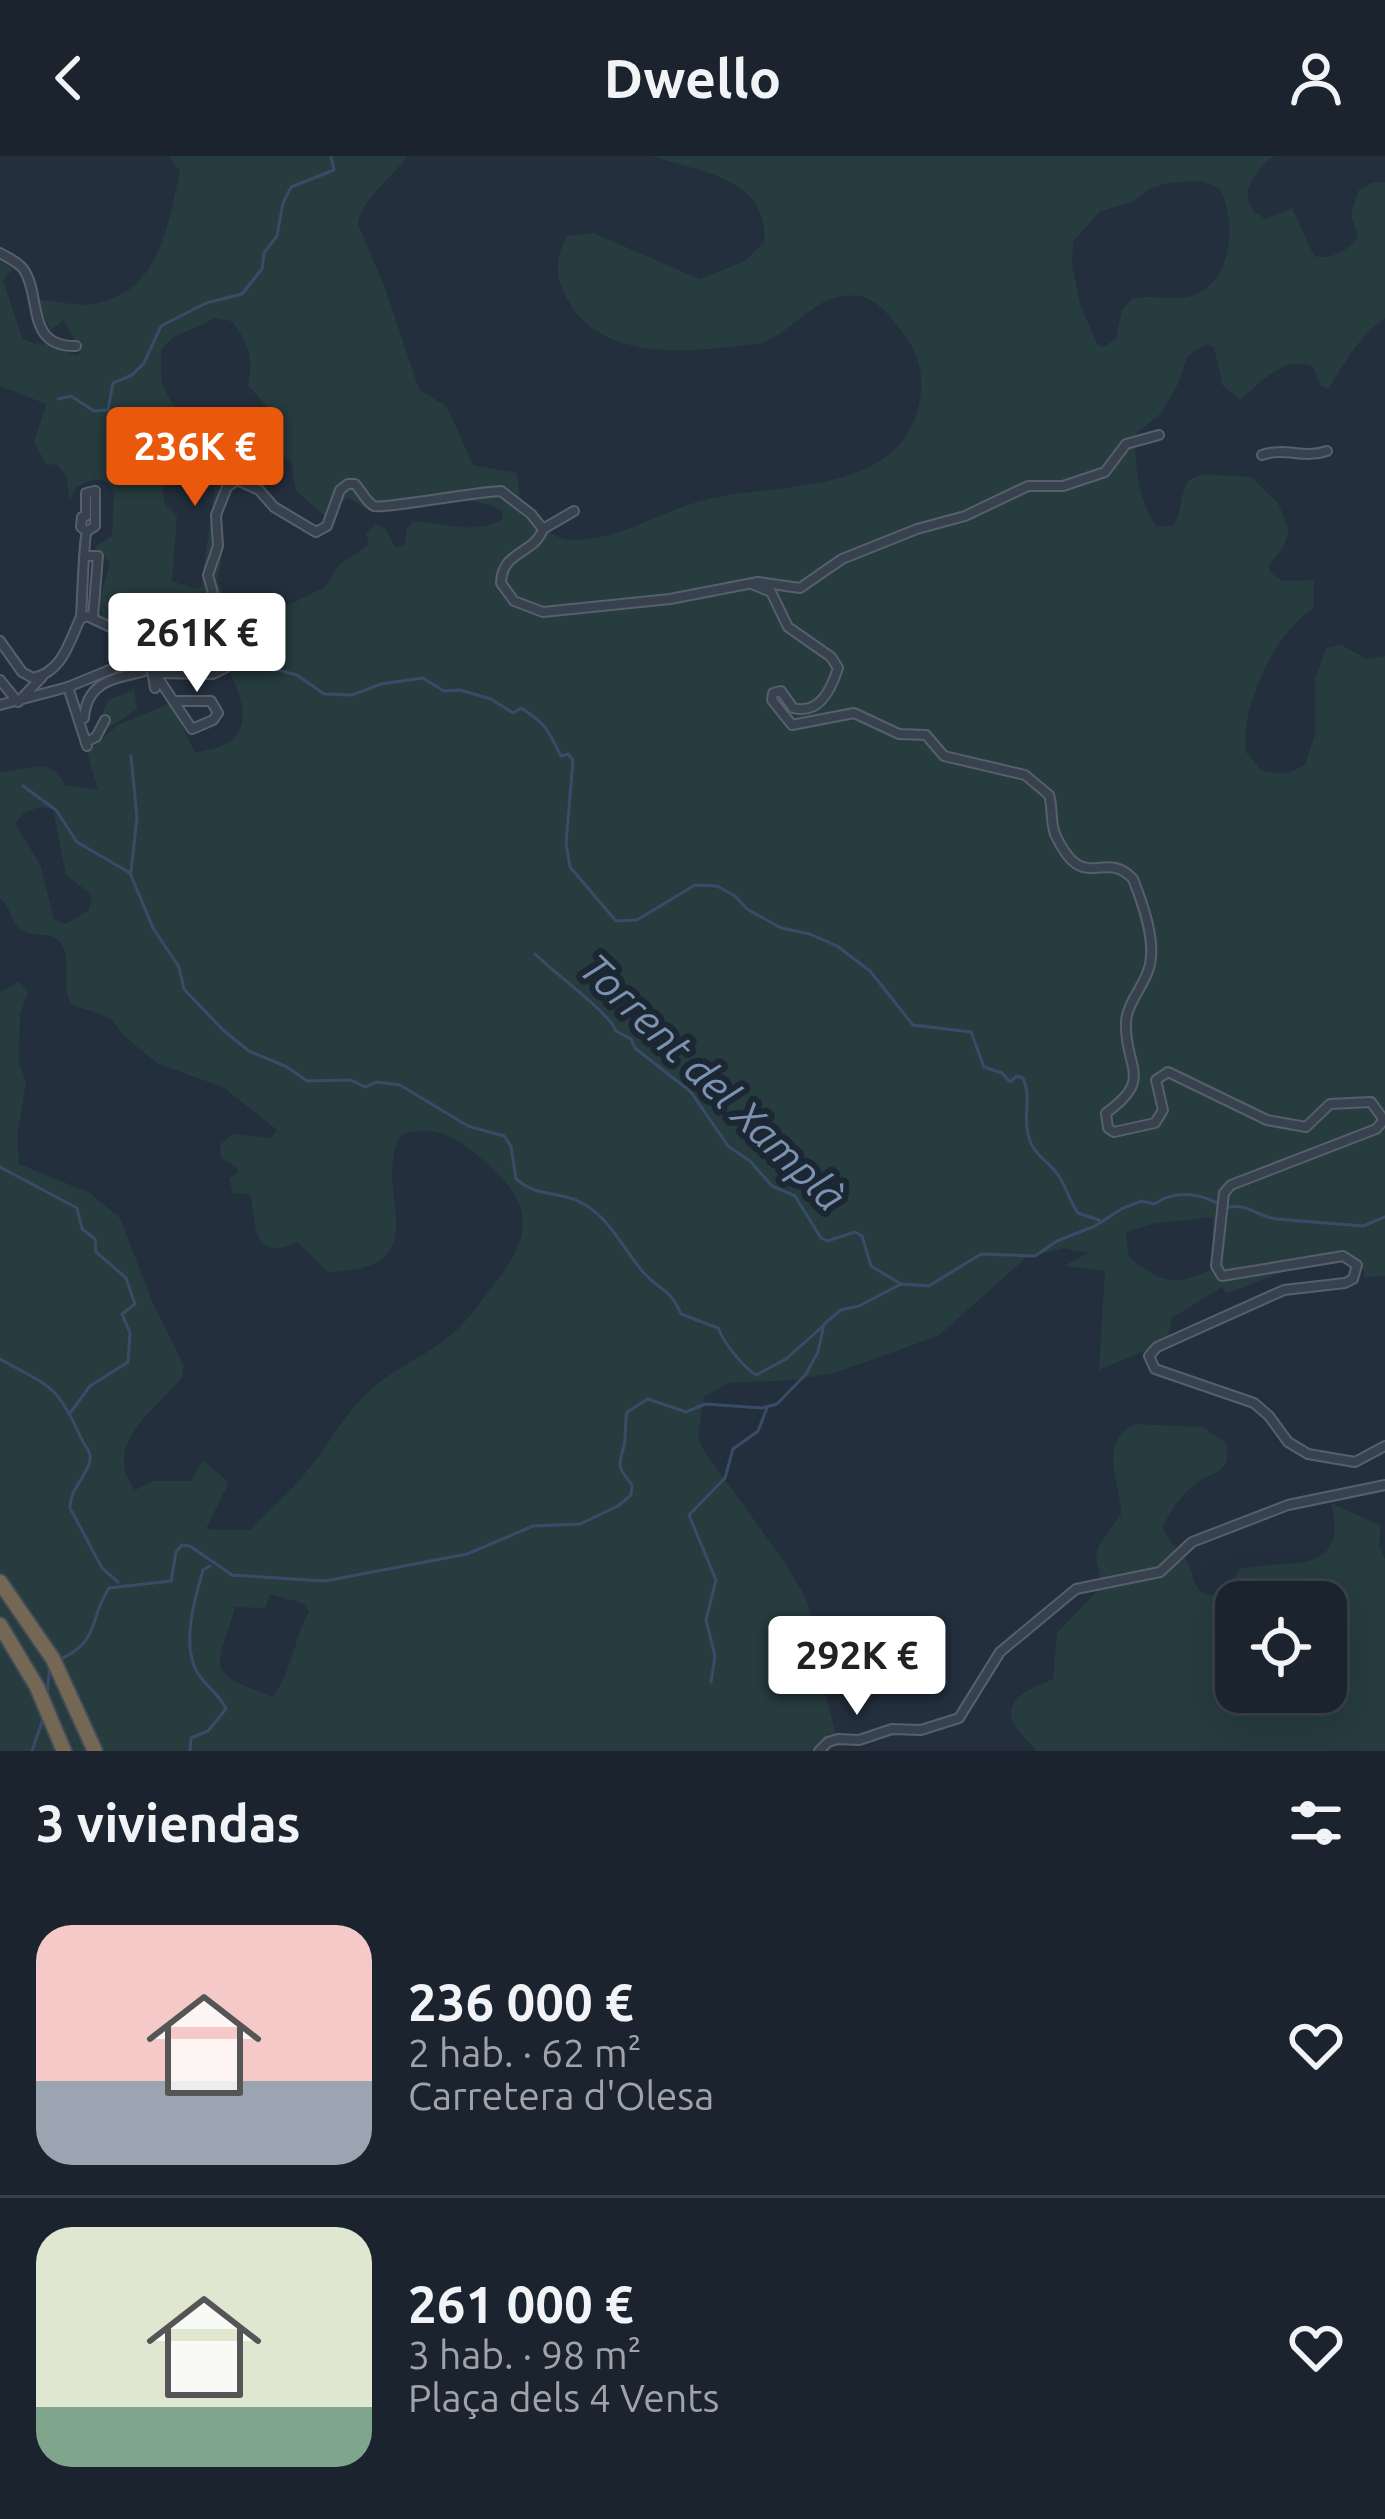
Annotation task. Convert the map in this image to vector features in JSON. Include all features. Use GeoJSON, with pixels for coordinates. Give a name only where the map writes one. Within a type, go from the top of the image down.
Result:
{"type":"FeatureCollection","features":[{"type":"Feature","properties":{"kind":"highway"},"geometry":{"type":"LineString","coordinates":[[0,1582],[35,1629],[73,1696],[95,1751]]}},
{"type":"Feature","properties":{"kind":"highway"},"geometry":{"type":"LineString","coordinates":[[0,1625],[44,1702],[64,1751]]}},
{"type":"Feature","properties":{"kind":"street"},"geometry":{"type":"LineString","coordinates":[[0,253],[24,270],[43,331],[63,345],[76,346]]}},
{"type":"Feature","properties":{"kind":"street"},"geometry":{"type":"LineString","coordinates":[[574,511],[543,529],[538,541],[502,566],[501,583],[514,601],[543,612],[670,599],[772,581],[800,588],[842,560],[917,529],[965,516],[1028,485],[1063,486],[1105,472],[1126,444],[1160,435]]}},
{"type":"Feature","properties":{"kind":"street"},"geometry":{"type":"LineString","coordinates":[[1262,455],[1283,449],[1310,456],[1327,451]]}},
{"type":"Feature","properties":{"kind":"street"},"geometry":{"type":"LineString","coordinates":[[80,618],[93,617],[121,632],[157,660],[194,659],[207,649],[213,597],[209,571],[218,542],[216,515],[233,481],[244,481],[311,530],[322,531],[343,487],[355,484],[370,503],[382,507],[501,491],[543,529]]}},
{"type":"Feature","properties":{"kind":"street"},"geometry":{"type":"LineString","coordinates":[[95,491],[86,494],[81,526],[91,529],[106,521]]}},
{"type":"Feature","properties":{"kind":"street"},"geometry":{"type":"LineString","coordinates":[[18,702],[64,655],[80,618],[91,529]]}},
{"type":"Feature","properties":{"kind":"street"},"geometry":{"type":"LineString","coordinates":[[86,556],[98,556],[93,617]]}},
{"type":"Feature","properties":{"kind":"street"},"geometry":{"type":"LineString","coordinates":[[754,585],[771,592],[788,627],[831,657],[838,668],[820,703],[808,710],[793,708],[781,691],[772,693],[772,700],[792,725],[854,713],[898,734],[926,735],[944,756],[1025,775],[1048,795],[1052,828],[1071,862],[1084,869],[1118,868],[1133,879],[1149,936],[1150,962],[1126,1019],[1134,1077],[1131,1092],[1106,1113],[1108,1128],[1114,1132],[1155,1123],[1163,1110],[1156,1080],[1168,1072],[1274,1122],[1306,1127],[1330,1104],[1371,1102],[1382,1112],[1384,1120],[1376,1130],[1231,1185],[1224,1193],[1216,1266],[1222,1276],[1342,1256],[1357,1265],[1358,1273],[1345,1283],[1284,1290],[1157,1347],[1150,1363],[1155,1369],[1254,1403],[1288,1442],[1308,1454],[1355,1462],[1385,1446]]}},
{"type":"Feature","properties":{"kind":"street"},"geometry":{"type":"LineString","coordinates":[[0,641],[25,674],[42,677]]}},
{"type":"Feature","properties":{"kind":"street"},"geometry":{"type":"LineString","coordinates":[[142,651],[192,728],[218,713],[212,701],[176,701]]}},
{"type":"Feature","properties":{"kind":"street"},"geometry":{"type":"LineString","coordinates":[[0,705],[68,687],[134,659],[151,668],[213,674],[225,668]]}},
{"type":"Feature","properties":{"kind":"street"},"geometry":{"type":"LineString","coordinates":[[151,668],[155,688]]}},
{"type":"Feature","properties":{"kind":"street"},"geometry":{"type":"LineString","coordinates":[[80,719],[98,685],[151,668]]}},
{"type":"Feature","properties":{"kind":"street"},"geometry":{"type":"LineString","coordinates":[[0,680],[18,702]]}},
{"type":"Feature","properties":{"kind":"street"},"geometry":{"type":"LineString","coordinates":[[68,687],[87,744],[105,720]]}},
{"type":"Feature","properties":{"kind":"street"},"geometry":{"type":"LineString","coordinates":[[1373,1488],[1385,1471]]}},
{"type":"Feature","properties":{"kind":"street"},"geometry":{"type":"LineString","coordinates":[[819,1751],[838,1739],[859,1740],[892,1729],[921,1730],[958,1718],[1000,1652],[1076,1589],[1160,1571],[1205,1536],[1288,1504],[1385,1485]]}},
{"type":"Feature","properties":{"kind":"green space"},"geometry":{"type":"Polygon","coordinates":[[[169,156],[407,156],[371,197],[358,224],[419,389],[447,407],[473,465],[517,473],[522,516],[570,540],[621,531],[701,501],[829,481],[859,471],[886,457],[906,435],[919,405],[920,369],[915,352],[879,306],[859,296],[822,303],[767,341],[715,348],[645,348],[622,343],[584,322],[559,278],[558,262],[567,236],[593,233],[700,279],[743,262],[764,243],[763,221],[744,191],[711,174],[653,156],[1274,156],[1253,179],[1250,205],[1266,219],[1292,208],[1314,256],[1321,257],[1339,253],[1358,237],[1351,215],[1358,191],[1385,182],[1385,318],[1360,341],[1328,389],[1321,386],[1313,367],[1292,364],[1274,372],[1240,400],[1223,386],[1214,347],[1206,344],[1187,357],[1178,384],[1160,414],[1136,434],[1135,445],[1142,496],[1157,527],[1173,526],[1189,480],[1202,474],[1251,477],[1278,503],[1289,530],[1269,566],[1271,573],[1283,581],[1314,580],[1313,609],[1274,653],[1249,714],[1246,752],[1262,771],[1286,774],[1305,765],[1315,735],[1315,679],[1326,648],[1341,645],[1367,659],[1385,656],[1385,1276],[1365,1277],[1362,1263],[1353,1258],[1284,1272],[1226,1293],[1222,1287],[1172,1318],[1167,1341],[1099,1370],[1105,1271],[1064,1266],[1088,1253],[1064,1248],[1026,1258],[938,1336],[834,1373],[728,1383],[704,1397],[698,1437],[704,1451],[784,1561],[821,1639],[816,1654],[836,1736],[824,1739],[812,1751],[0,1751],[0,993],[18,982],[28,992],[20,1015],[19,1062],[26,1082],[17,1137],[19,1164],[90,1193],[120,1218],[184,1366],[182,1377],[146,1415],[128,1443],[126,1473],[135,1490],[154,1481],[191,1481],[203,1461],[229,1482],[206,1529],[250,1530],[300,1479],[365,1395],[463,1323],[508,1265],[522,1231],[518,1201],[495,1171],[460,1142],[423,1130],[402,1134],[394,1155],[396,1222],[394,1241],[384,1257],[364,1267],[328,1272],[297,1242],[283,1247],[265,1245],[256,1231],[251,1198],[233,1193],[229,1178],[238,1168],[221,1158],[220,1145],[232,1134],[271,1138],[277,1130],[223,1087],[158,1064],[110,1018],[71,1004],[60,941],[21,930],[0,898],[0,772],[45,767],[65,785],[98,790],[87,752],[118,725],[171,703],[195,753],[229,743],[242,721],[240,698],[223,657],[156,656],[103,616],[100,602],[109,561],[95,547],[112,536],[114,491],[101,480],[91,480],[75,489],[70,501],[66,476],[57,464],[47,465],[34,443],[46,404],[0,386],[0,261],[13,269],[3,280],[22,338],[77,356],[81,352],[64,320],[50,330],[37,300],[94,304],[134,286],[165,234],[180,171],[169,156]],[[1201,181],[1168,183],[1130,203],[1100,211],[1073,242],[1080,305],[1097,344],[1104,347],[1116,338],[1122,310],[1132,299],[1190,296],[1215,279],[1223,265],[1230,234],[1219,188],[1201,181]],[[216,318],[172,338],[161,350],[161,382],[174,407],[160,440],[164,503],[177,516],[172,581],[201,587],[215,487],[226,493],[217,581],[226,600],[253,613],[288,605],[325,587],[338,566],[369,544],[366,534],[376,524],[385,528],[395,547],[405,544],[406,530],[413,522],[468,527],[502,520],[503,511],[473,502],[439,502],[373,513],[349,498],[326,517],[296,491],[291,462],[258,441],[268,408],[248,385],[248,351],[231,321],[216,318]],[[39,807],[24,813],[15,824],[40,864],[54,920],[66,924],[89,910],[92,895],[66,875],[53,809],[39,807]],[[1213,1217],[1126,1232],[1129,1257],[1160,1277],[1178,1280],[1212,1269],[1213,1217]],[[270,1594],[265,1608],[235,1607],[221,1667],[235,1681],[273,1697],[309,1611],[302,1603],[270,1594]]]}},
{"type":"Feature","properties":{"kind":"green space"},"geometry":{"type":"Polygon","coordinates":[[[134,690],[137,709],[108,728],[111,719],[103,713],[108,700],[134,690]]]}},
{"type":"Feature","properties":{"kind":"green space"},"geometry":{"type":"Polygon","coordinates":[[[1135,1424],[1203,1427],[1226,1443],[1224,1466],[1189,1489],[1163,1526],[1197,1587],[1215,1595],[1215,1713],[1347,1713],[1347,1581],[1233,1581],[1239,1569],[1293,1563],[1322,1554],[1331,1544],[1335,1527],[1331,1503],[1381,1526],[1385,1751],[1036,1751],[1020,1733],[1011,1709],[1020,1696],[1053,1679],[1057,1633],[1095,1593],[1100,1577],[1098,1547],[1121,1514],[1113,1465],[1116,1443],[1135,1424]]]}},
{"type":"Feature","properties":{"kind":"waterway"},"geometry":{"type":"LineString","coordinates":[[58,399],[71,396],[94,411],[108,410],[113,383],[144,363],[161,326],[206,303],[242,294],[262,269],[291,187],[334,170],[331,156]]}},
{"type":"Feature","properties":{"kind":"waterway"},"geometry":{"type":"LineString","coordinates":[[237,659],[297,675],[324,694],[352,695],[381,684],[423,678],[444,691],[460,690],[491,699],[513,713],[521,708],[546,729],[561,756],[568,754],[573,760],[566,844],[570,867],[616,921],[637,920],[695,885],[717,886],[781,928],[837,946],[870,971],[913,1025],[971,1032],[984,1067],[1002,1073],[1010,1082],[1017,1076],[1023,1078],[1032,1146],[1059,1176],[1078,1213],[1099,1220]]}},
{"type":"Feature","properties":{"kind":"waterway"},"geometry":{"type":"LineString","coordinates":[[131,756],[137,817],[131,872]]}},
{"type":"Feature","properties":{"kind":"waterway"},"geometry":{"type":"LineString","coordinates":[[23,786],[56,810],[77,842],[130,873],[153,928],[179,967],[184,989],[249,1051],[307,1081],[400,1085],[468,1126],[504,1136],[511,1146],[516,1179],[532,1189],[589,1207],[681,1314],[718,1328],[734,1354],[756,1375],[786,1359],[823,1326]]}},
{"type":"Feature","properties":{"kind":"waterway","name":"Torrent del Xamplà"},"geometry":{"type":"LineString","coordinates":[[535,954],[593,1004],[616,1031],[631,1039],[635,1048],[691,1092],[728,1146],[750,1161],[772,1186],[795,1196],[821,1238],[827,1241],[855,1232],[862,1236],[871,1266],[901,1284]]}},
{"type":"Feature","properties":{"kind":"waterway"},"geometry":{"type":"LineString","coordinates":[[0,1167],[77,1208],[82,1229],[95,1239],[96,1252],[126,1278],[135,1304],[122,1314],[130,1333],[128,1362],[90,1386],[71,1412]]}},
{"type":"Feature","properties":{"kind":"waterway"},"geometry":{"type":"LineString","coordinates":[[59,1660],[88,1637],[109,1588],[171,1581],[176,1552],[182,1545],[232,1575],[325,1581],[467,1554],[533,1526],[580,1524],[631,1495],[632,1485],[620,1463],[627,1412],[648,1399],[686,1412],[705,1404],[762,1408],[777,1404],[806,1374],[818,1352],[824,1324],[841,1310],[901,1284],[929,1286],[981,1254],[1035,1256],[1123,1208],[1181,1195],[1276,1219],[1363,1226],[1385,1217]]}},
{"type":"Feature","properties":{"kind":"waterway"},"geometry":{"type":"LineString","coordinates":[[0,1359],[50,1389],[73,1420],[90,1457],[70,1508],[102,1568],[118,1582]]}},
{"type":"Feature","properties":{"kind":"waterway"},"geometry":{"type":"LineString","coordinates":[[711,1682],[715,1656],[706,1620],[716,1580],[689,1515],[725,1478],[733,1449],[758,1431],[767,1408]]}},
{"type":"Feature","properties":{"kind":"waterway"},"geometry":{"type":"LineString","coordinates":[[190,1751],[191,1738],[208,1731],[226,1709],[197,1672],[190,1648],[196,1594],[203,1570],[210,1566]]}},
{"type":"Feature","properties":{"kind":"waterway"},"geometry":{"type":"LineString","coordinates":[[47,1695],[50,1664]]}},
{"type":"Feature","properties":{"kind":"waterway"},"geometry":{"type":"LineString","coordinates":[[32,1751],[44,1716]]}}]}
